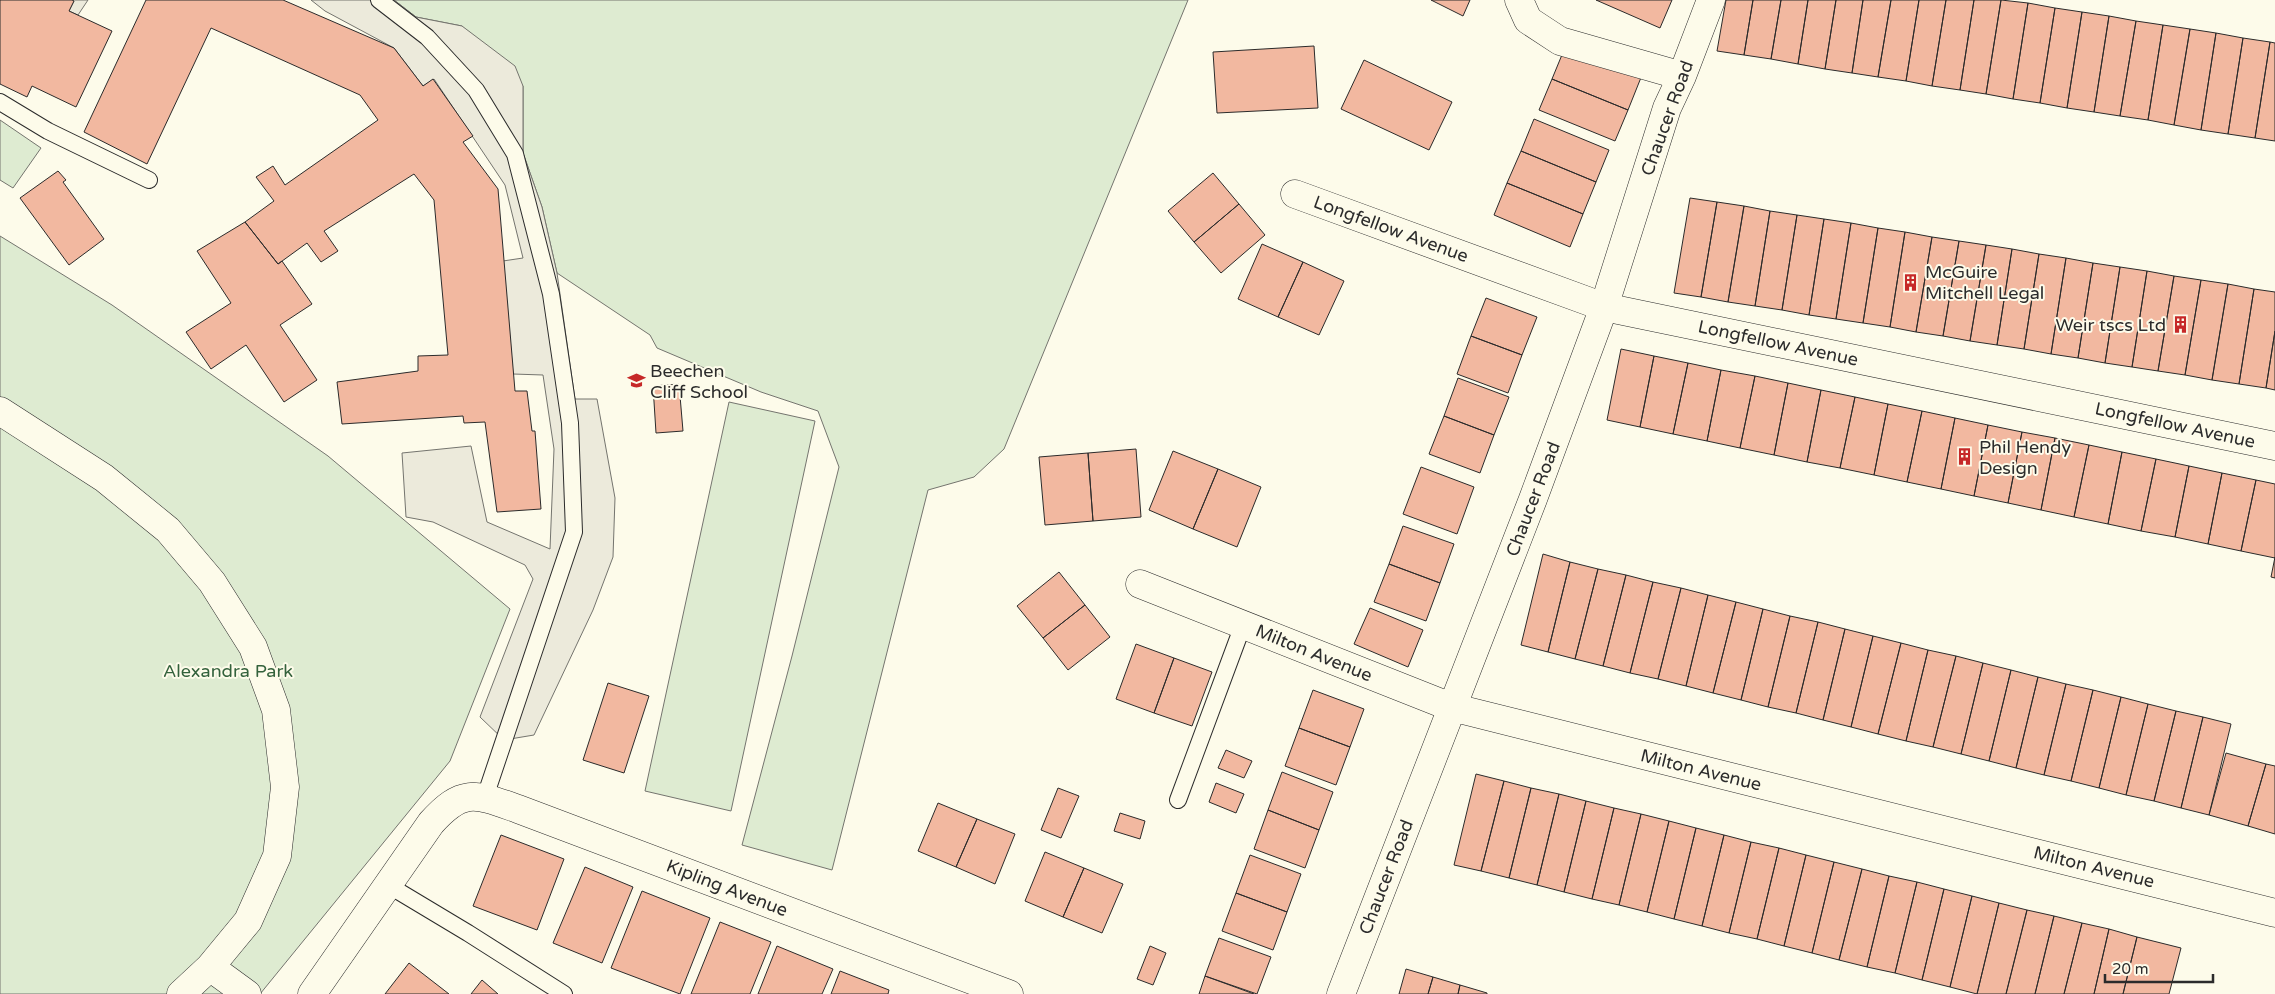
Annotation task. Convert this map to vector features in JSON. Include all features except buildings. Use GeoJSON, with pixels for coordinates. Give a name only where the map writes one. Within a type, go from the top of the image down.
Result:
{"type":"FeatureCollection","features":[{"type":"Feature","properties":{"kind":"street"},"geometry":{"type":"LineString","coordinates":[[1519,0],[1528,20],[1560,41],[1682,76]]}},
{"type":"Feature","properties":{"kind":"street","name":"Chaucer Road"},"geometry":{"type":"LineString","coordinates":[[1341,994],[1534,499],[1604,307],[1668,108],[1711,0]]}},
{"type":"Feature","properties":{"kind":"street","name":"Longfellow Avenue"},"geometry":{"type":"LineString","coordinates":[[1295,194],[1604,307],[2275,446]]}},
{"type":"Feature","properties":{"kind":"street"},"geometry":{"type":"LineString","coordinates":[[0,411],[104,478],[168,530],[212,582],[253,647],[276,710],[285,787],[277,856],[248,921],[210,967],[181,994]]}},
{"type":"Feature","properties":{"kind":"street","name":"Milton Avenue"},"geometry":{"type":"LineString","coordinates":[[1140,584],[1451,708],[2275,913]]}},
{"type":"Feature","properties":{"kind":"street","name":"Kipling Avenue"},"geometry":{"type":"LineString","coordinates":[[388,885],[431,823],[445,807],[462,797],[485,797],[1009,994]]}},
{"type":"Feature","properties":{"kind":"street"},"geometry":{"type":"LineString","coordinates":[[312,994],[388,885]]}},
{"type":"Feature","properties":{"kind":"street"},"geometry":{"type":"LineString","coordinates":[[210,967],[247,994]]}},
{"type":"Feature","properties":{"kind":"lane"},"geometry":{"type":"LineString","coordinates":[[378,0],[427,37],[476,90],[515,154],[551,294],[570,423],[574,532],[485,797]]}},
{"type":"Feature","properties":{"kind":"lane"},"geometry":{"type":"LineString","coordinates":[[0,102],[48,131],[149,180]]}},
{"type":"Feature","properties":{"kind":"lane"},"geometry":{"type":"LineString","coordinates":[[1178,800],[1243,625]]}},
{"type":"Feature","properties":{"kind":"lane"},"geometry":{"type":"LineString","coordinates":[[388,885],[564,994]]}},
{"type":"Feature","properties":{"kind":"green space"},"geometry":{"type":"Polygon","coordinates":[[[394,0],[1188,0],[1004,449],[974,477],[928,490],[832,870],[742,845],[839,467],[818,411],[761,392],[657,348],[650,335],[557,273],[542,207],[523,153],[523,86],[462,26],[416,17],[394,0]]]}},
{"type":"Feature","properties":{"kind":"green space"},"geometry":{"type":"Polygon","coordinates":[[[0,120],[41,148],[13,188],[0,180],[0,120]]]}},
{"type":"Feature","properties":{"kind":"green space","name":"Alexandra Park"},"geometry":{"type":"Polygon","coordinates":[[[0,236],[112,305],[328,456],[510,609],[450,761],[260,994],[0,994],[0,236]]]}},
{"type":"Feature","properties":{"kind":"green space"},"geometry":{"type":"Polygon","coordinates":[[[729,402],[815,421],[731,811],[645,791],[729,402]]]}},
{"type":"Feature","properties":{"kind":"shaded area"},"geometry":{"type":"Polygon","coordinates":[[[72,0],[88,0],[78,15],[69,11],[74,1],[72,0]]]}},
{"type":"Feature","properties":{"kind":"shaded area"},"geometry":{"type":"Polygon","coordinates":[[[311,0],[394,0],[416,17],[462,26],[515,66],[523,86],[523,153],[542,207],[557,273],[575,399],[597,399],[615,498],[613,557],[593,610],[534,735],[504,740],[480,717],[533,579],[525,565],[433,522],[406,517],[402,453],[471,446],[487,522],[550,549],[554,449],[543,375],[513,374],[503,261],[523,258],[505,185],[434,79],[423,86],[394,48],[325,11],[311,0]]]}},
{"type":"Feature","properties":{"kind":"place","name":"McGuire Mitchell Legal"},"geometry":{"type":"Point","coordinates":[1911,282]}},
{"type":"Feature","properties":{"kind":"place","name":"Weir tscs Ltd"},"geometry":{"type":"Point","coordinates":[2180,325]}},
{"type":"Feature","properties":{"kind":"place","name":"Beechen Cliff School"},"geometry":{"type":"Point","coordinates":[636,381]}},
{"type":"Feature","properties":{"kind":"place","name":"Phil Hendy Design"},"geometry":{"type":"Point","coordinates":[1965,457]}}]}
